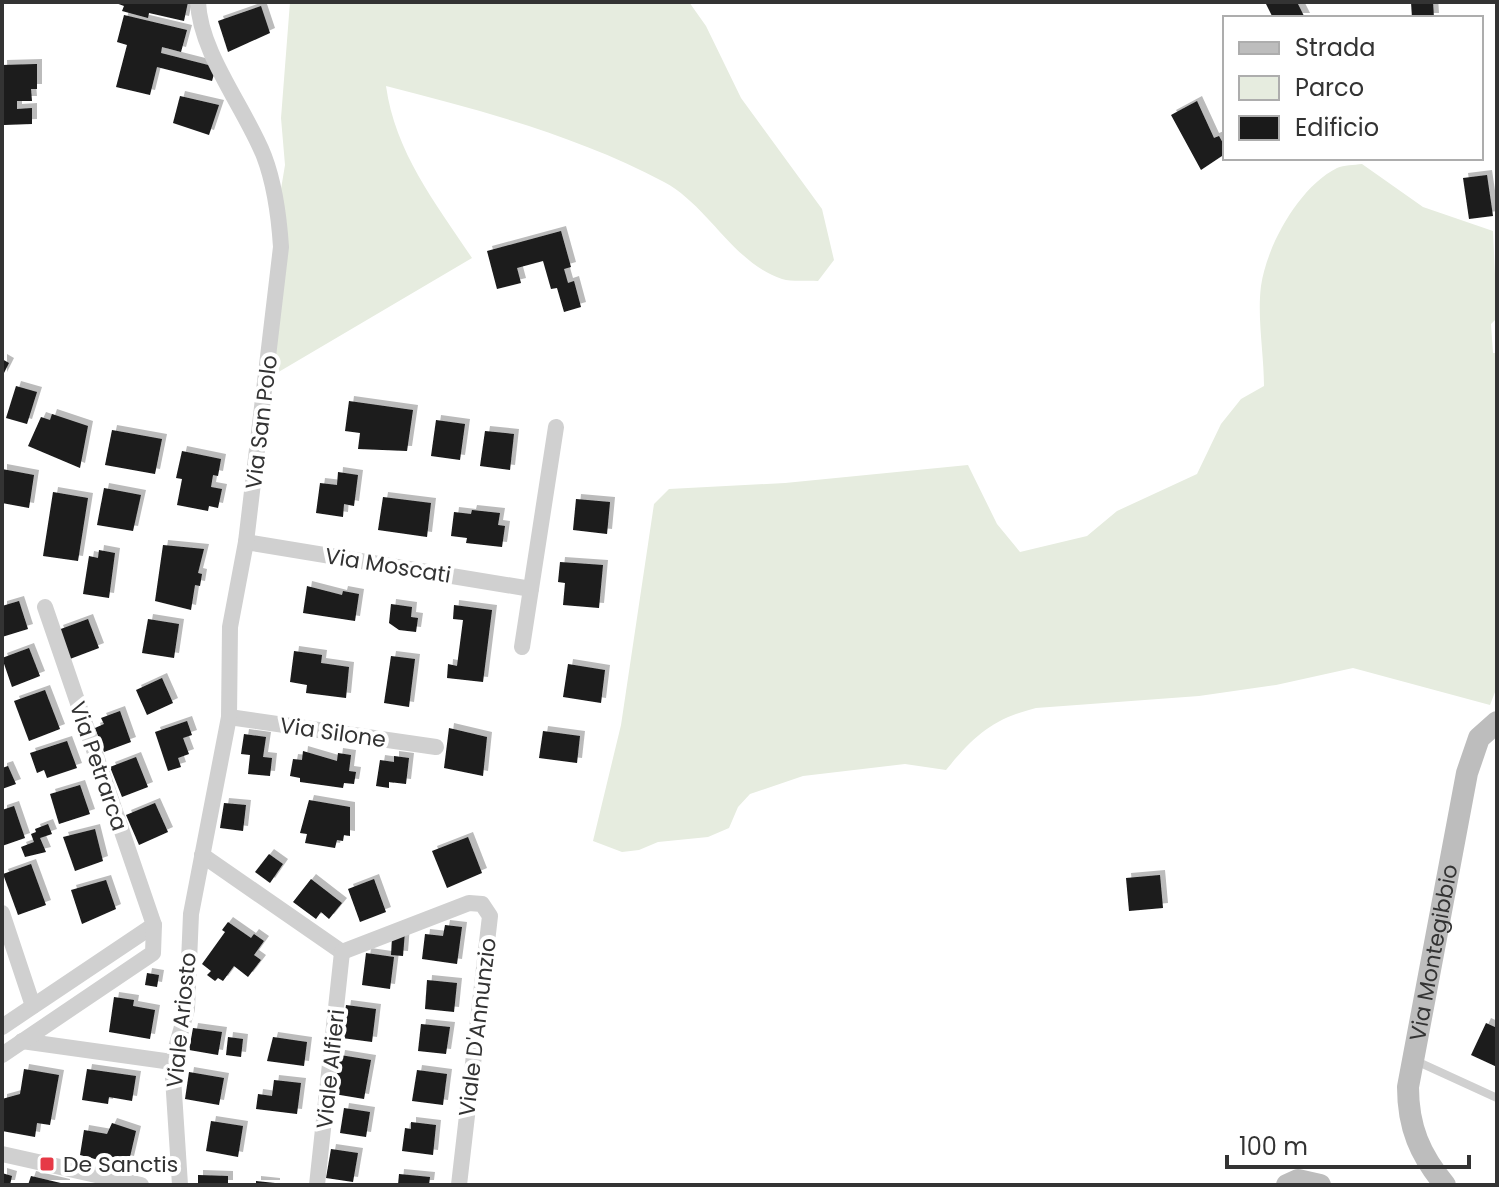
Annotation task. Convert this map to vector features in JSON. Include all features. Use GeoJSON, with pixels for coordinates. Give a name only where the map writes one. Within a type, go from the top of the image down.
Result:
{"type":"FeatureCollection","features":[{"type":"Feature","properties":{"kind":"main road","name":"Via Montegibbio"},"geometry":{"type":"LineString","coordinates":[[1445,1185],[1429,1165],[1412,1130],[1408,1104],[1413,1059],[1467,773],[1479,738],[1497,722]]}},
{"type":"Feature","properties":{"kind":"main road"},"geometry":{"type":"LineString","coordinates":[[1287,1185],[1298,1180],[1320,1185]]}},
{"type":"Feature","properties":{"kind":"street","name":"Via San Polo"},"geometry":{"type":"LineString","coordinates":[[198,2],[200,21],[210,45],[263,154],[279,222],[280,272],[246,542],[229,640],[229,717],[202,855]]}},
{"type":"Feature","properties":{"kind":"street"},"geometry":{"type":"LineString","coordinates":[[522,647],[556,427]]}},
{"type":"Feature","properties":{"kind":"street","name":"Via Moscati"},"geometry":{"type":"LineString","coordinates":[[246,542],[531,589]]}},
{"type":"Feature","properties":{"kind":"street","name":"Via Petrarca"},"geometry":{"type":"LineString","coordinates":[[45,607],[154,925]]}},
{"type":"Feature","properties":{"kind":"street","name":"Via Silone"},"geometry":{"type":"LineString","coordinates":[[229,717],[436,747]]}},
{"type":"Feature","properties":{"kind":"street"},"geometry":{"type":"LineString","coordinates":[[202,855],[342,952]]}},
{"type":"Feature","properties":{"kind":"street","name":"Viale Ariosto"},"geometry":{"type":"LineString","coordinates":[[180,1185],[172,1062],[187,1009],[191,914],[202,855]]}},
{"type":"Feature","properties":{"kind":"street","name":"Viale D'Annunzio"},"geometry":{"type":"LineString","coordinates":[[342,952],[469,903],[482,904],[490,916],[459,1185]]}},
{"type":"Feature","properties":{"kind":"street"},"geometry":{"type":"LineString","coordinates":[[2,913],[33,1006]]}},
{"type":"Feature","properties":{"kind":"street"},"geometry":{"type":"LineString","coordinates":[[2,1027],[154,925]]}},
{"type":"Feature","properties":{"kind":"street"},"geometry":{"type":"LineString","coordinates":[[2,1055],[153,953],[154,925]]}},
{"type":"Feature","properties":{"kind":"street","name":"Viale Alfieri"},"geometry":{"type":"LineString","coordinates":[[317,1185],[342,952]]}},
{"type":"Feature","properties":{"kind":"street"},"geometry":{"type":"LineString","coordinates":[[22,1041],[172,1062]]}},
{"type":"Feature","properties":{"kind":"street"},"geometry":{"type":"LineString","coordinates":[[2,1154],[141,1185]]}},
{"type":"Feature","properties":{"kind":"lane"},"geometry":{"type":"LineString","coordinates":[[1413,1059],[1497,1098]]}},
{"type":"Feature","properties":{"kind":"green space"},"geometry":{"type":"Polygon","coordinates":[[[290,2],[689,2],[706,26],[741,98],[822,209],[834,260],[818,281],[782,279],[749,260],[680,192],[664,182],[563,138],[386,86],[398,133],[408,155],[431,197],[472,258],[265,380],[278,207],[285,165],[281,118],[290,2]]]}},
{"type":"Feature","properties":{"kind":"green space"},"geometry":{"type":"Polygon","coordinates":[[[1362,164],[1423,207],[1493,231],[1497,318],[1491,324],[1493,353],[1497,353],[1497,687],[1490,705],[1353,668],[1276,685],[1199,696],[1036,708],[985,730],[946,770],[905,764],[803,776],[750,794],[738,807],[729,828],[708,837],[658,842],[639,850],[622,852],[593,841],[621,725],[654,504],[669,489],[785,483],[968,465],[997,524],[1020,552],[1087,536],[1117,511],[1197,474],[1221,424],[1241,399],[1264,386],[1261,286],[1270,253],[1287,219],[1310,189],[1340,167],[1362,164]]]}},
{"type":"Feature","properties":{"kind":"building"},"geometry":{"type":"Polygon","coordinates":[[[113,2],[188,2],[184,21],[149,13],[148,18],[122,11],[124,6],[113,2]]]}},
{"type":"Feature","properties":{"kind":"building"},"geometry":{"type":"Polygon","coordinates":[[[1265,2],[1297,2],[1304,16],[1272,16],[1265,2]]]}},
{"type":"Feature","properties":{"kind":"building"},"geometry":{"type":"Polygon","coordinates":[[[1411,2],[1433,2],[1434,16],[1412,16],[1411,2]]]}},
{"type":"Feature","properties":{"kind":"building"},"geometry":{"type":"Polygon","coordinates":[[[261,6],[270,33],[228,52],[218,21],[261,6]]]}},
{"type":"Feature","properties":{"kind":"building"},"geometry":{"type":"Polygon","coordinates":[[[124,15],[187,30],[181,52],[162,47],[161,53],[216,67],[212,81],[157,67],[150,95],[116,87],[127,45],[117,42],[124,15]]]}},
{"type":"Feature","properties":{"kind":"building"},"geometry":{"type":"Polygon","coordinates":[[[37,64],[37,89],[31,89],[32,101],[17,101],[17,109],[32,108],[32,124],[4,125],[2,65],[37,64]]]}},
{"type":"Feature","properties":{"kind":"building"},"geometry":{"type":"Polygon","coordinates":[[[180,96],[219,105],[209,135],[173,123],[180,96]]]}},
{"type":"Feature","properties":{"kind":"building"},"geometry":{"type":"Polygon","coordinates":[[[1197,101],[1214,138],[1219,136],[1223,143],[1223,155],[1201,170],[1171,115],[1197,101]]]}},
{"type":"Feature","properties":{"kind":"building"},"geometry":{"type":"Polygon","coordinates":[[[1487,175],[1493,216],[1469,219],[1463,178],[1487,175]]]}},
{"type":"Feature","properties":{"kind":"building"},"geometry":{"type":"Polygon","coordinates":[[[561,231],[571,267],[564,269],[568,283],[574,281],[581,307],[564,312],[557,288],[551,289],[543,261],[517,268],[521,283],[497,289],[487,251],[561,231]]]}},
{"type":"Feature","properties":{"kind":"building"},"geometry":{"type":"Polygon","coordinates":[[[2,359],[9,363],[2,377],[2,359]]]}},
{"type":"Feature","properties":{"kind":"building"},"geometry":{"type":"Polygon","coordinates":[[[16,386],[37,392],[27,424],[6,418],[16,386]]]}},
{"type":"Feature","properties":{"kind":"building"},"geometry":{"type":"Polygon","coordinates":[[[349,401],[413,410],[407,451],[358,449],[360,433],[345,431],[349,401]]]}},
{"type":"Feature","properties":{"kind":"building"},"geometry":{"type":"Polygon","coordinates":[[[52,414],[88,426],[80,468],[28,446],[41,417],[50,420],[52,414]]]}},
{"type":"Feature","properties":{"kind":"building"},"geometry":{"type":"Polygon","coordinates":[[[436,420],[465,424],[460,460],[431,456],[436,420]]]}},
{"type":"Feature","properties":{"kind":"building"},"geometry":{"type":"Polygon","coordinates":[[[112,430],[162,439],[155,474],[105,465],[112,430]]]}},
{"type":"Feature","properties":{"kind":"building"},"geometry":{"type":"Polygon","coordinates":[[[485,431],[514,434],[510,470],[480,466],[485,431]]]}},
{"type":"Feature","properties":{"kind":"building"},"geometry":{"type":"Polygon","coordinates":[[[182,451],[221,459],[218,476],[213,475],[211,487],[222,489],[218,508],[209,506],[208,511],[177,505],[182,479],[176,478],[182,451]]]}},
{"type":"Feature","properties":{"kind":"building"},"geometry":{"type":"Polygon","coordinates":[[[2,469],[34,475],[29,508],[2,503],[2,469]]]}},
{"type":"Feature","properties":{"kind":"building"},"geometry":{"type":"Polygon","coordinates":[[[338,472],[358,475],[354,506],[344,504],[343,517],[316,513],[320,483],[337,485],[338,472]]]}},
{"type":"Feature","properties":{"kind":"building"},"geometry":{"type":"Polygon","coordinates":[[[104,488],[141,495],[133,531],[97,525],[104,488]]]}},
{"type":"Feature","properties":{"kind":"building"},"geometry":{"type":"Polygon","coordinates":[[[53,492],[88,498],[78,561],[43,556],[53,492]]]}},
{"type":"Feature","properties":{"kind":"building"},"geometry":{"type":"Polygon","coordinates":[[[383,497],[431,503],[427,537],[378,530],[383,497]]]}},
{"type":"Feature","properties":{"kind":"building"},"geometry":{"type":"Polygon","coordinates":[[[576,499],[610,502],[607,534],[573,530],[576,499]]]}},
{"type":"Feature","properties":{"kind":"building"},"geometry":{"type":"Polygon","coordinates":[[[472,510],[500,513],[498,525],[505,526],[502,547],[466,543],[467,538],[451,536],[454,512],[471,514],[472,510]]]}},
{"type":"Feature","properties":{"kind":"building"},"geometry":{"type":"Polygon","coordinates":[[[163,545],[204,549],[198,573],[202,574],[200,586],[195,585],[191,610],[155,601],[163,545]]]}},
{"type":"Feature","properties":{"kind":"building"},"geometry":{"type":"Polygon","coordinates":[[[99,550],[115,553],[109,598],[83,594],[89,556],[98,558],[99,550]]]}},
{"type":"Feature","properties":{"kind":"building"},"geometry":{"type":"Polygon","coordinates":[[[560,562],[603,565],[599,608],[563,605],[565,583],[558,582],[560,562]]]}},
{"type":"Feature","properties":{"kind":"building"},"geometry":{"type":"Polygon","coordinates":[[[307,586],[342,595],[343,591],[359,594],[355,621],[303,613],[307,586]]]}},
{"type":"Feature","properties":{"kind":"building"},"geometry":{"type":"Polygon","coordinates":[[[19,601],[28,629],[2,637],[2,606],[19,601]]]}},
{"type":"Feature","properties":{"kind":"building"},"geometry":{"type":"Polygon","coordinates":[[[391,604],[412,607],[411,617],[418,618],[416,632],[399,630],[389,623],[391,604]]]}},
{"type":"Feature","properties":{"kind":"building"},"geometry":{"type":"Polygon","coordinates":[[[454,605],[492,610],[483,682],[447,678],[448,664],[457,666],[463,620],[453,619],[454,605]]]}},
{"type":"Feature","properties":{"kind":"building"},"geometry":{"type":"Polygon","coordinates":[[[88,619],[99,648],[70,659],[58,630],[88,619]]]}},
{"type":"Feature","properties":{"kind":"building"},"geometry":{"type":"Polygon","coordinates":[[[148,619],[179,624],[174,658],[142,653],[148,619]]]}},
{"type":"Feature","properties":{"kind":"building"},"geometry":{"type":"Polygon","coordinates":[[[29,648],[40,676],[12,687],[2,658],[29,648]]]}},
{"type":"Feature","properties":{"kind":"building"},"geometry":{"type":"Polygon","coordinates":[[[294,651],[322,655],[321,663],[349,667],[346,698],[306,693],[307,685],[290,682],[294,651]]]}},
{"type":"Feature","properties":{"kind":"building"},"geometry":{"type":"Polygon","coordinates":[[[391,656],[415,659],[409,707],[384,703],[391,656]]]}},
{"type":"Feature","properties":{"kind":"building"},"geometry":{"type":"Polygon","coordinates":[[[568,664],[605,670],[601,703],[563,697],[568,664]]]}},
{"type":"Feature","properties":{"kind":"building"},"geometry":{"type":"Polygon","coordinates":[[[162,678],[173,703],[147,715],[136,690],[162,678]]]}},
{"type":"Feature","properties":{"kind":"building"},"geometry":{"type":"Polygon","coordinates":[[[45,690],[60,729],[29,741],[14,701],[45,690]]]}},
{"type":"Feature","properties":{"kind":"building"},"geometry":{"type":"Polygon","coordinates":[[[120,711],[131,742],[104,752],[95,728],[104,724],[101,718],[120,711]]]}},
{"type":"Feature","properties":{"kind":"building"},"geometry":{"type":"Polygon","coordinates":[[[187,721],[192,735],[183,738],[189,754],[178,758],[181,767],[168,771],[155,732],[187,721]]]}},
{"type":"Feature","properties":{"kind":"building"},"geometry":{"type":"Polygon","coordinates":[[[449,728],[487,737],[483,776],[444,768],[449,728]]]}},
{"type":"Feature","properties":{"kind":"building"},"geometry":{"type":"Polygon","coordinates":[[[543,731],[580,736],[577,763],[539,758],[543,731]]]}},
{"type":"Feature","properties":{"kind":"building"},"geometry":{"type":"Polygon","coordinates":[[[244,734],[266,737],[263,757],[272,758],[270,776],[248,774],[250,755],[241,754],[244,734]]]}},
{"type":"Feature","properties":{"kind":"building"},"geometry":{"type":"Polygon","coordinates":[[[67,741],[77,768],[47,778],[44,770],[37,773],[30,753],[67,741]]]}},
{"type":"Feature","properties":{"kind":"building"},"geometry":{"type":"Polygon","coordinates":[[[303,751],[337,761],[338,753],[351,755],[349,771],[356,772],[354,784],[344,783],[343,788],[300,782],[300,778],[290,776],[293,759],[302,760],[303,751]]]}},
{"type":"Feature","properties":{"kind":"building"},"geometry":{"type":"Polygon","coordinates":[[[394,756],[409,758],[406,784],[389,782],[389,788],[376,786],[380,760],[394,762],[394,756]]]}},
{"type":"Feature","properties":{"kind":"building"},"geometry":{"type":"Polygon","coordinates":[[[136,757],[148,787],[122,797],[110,767],[136,757]]]}},
{"type":"Feature","properties":{"kind":"building"},"geometry":{"type":"Polygon","coordinates":[[[8,766],[16,784],[2,789],[2,768],[8,766]]]}},
{"type":"Feature","properties":{"kind":"building"},"geometry":{"type":"Polygon","coordinates":[[[80,785],[90,814],[59,824],[50,794],[80,785]]]}},
{"type":"Feature","properties":{"kind":"building"},"geometry":{"type":"Polygon","coordinates":[[[309,800],[350,807],[350,836],[344,835],[343,841],[337,840],[335,848],[305,843],[307,834],[300,833],[309,800]]]}},
{"type":"Feature","properties":{"kind":"building"},"geometry":{"type":"Polygon","coordinates":[[[155,803],[168,832],[139,845],[126,815],[155,803]]]}},
{"type":"Feature","properties":{"kind":"building"},"geometry":{"type":"Polygon","coordinates":[[[224,803],[246,805],[243,831],[220,828],[224,803]]]}},
{"type":"Feature","properties":{"kind":"building"},"geometry":{"type":"Polygon","coordinates":[[[14,806],[25,838],[2,846],[2,810],[14,806]]]}},
{"type":"Feature","properties":{"kind":"building"},"geometry":{"type":"Polygon","coordinates":[[[48,824],[52,834],[40,838],[46,852],[25,857],[21,847],[34,842],[31,834],[36,832],[35,829],[48,824]]]}},
{"type":"Feature","properties":{"kind":"building"},"geometry":{"type":"Polygon","coordinates":[[[95,829],[103,861],[75,871],[63,837],[95,829]]]}},
{"type":"Feature","properties":{"kind":"building"},"geometry":{"type":"Polygon","coordinates":[[[468,837],[482,873],[447,888],[432,851],[468,837]]]}},
{"type":"Feature","properties":{"kind":"building"},"geometry":{"type":"Polygon","coordinates":[[[269,854],[283,864],[270,883],[255,872],[269,854]]]}},
{"type":"Feature","properties":{"kind":"building"},"geometry":{"type":"Polygon","coordinates":[[[31,864],[46,905],[18,915],[3,874],[31,864]]]}},
{"type":"Feature","properties":{"kind":"building"},"geometry":{"type":"Polygon","coordinates":[[[1160,875],[1163,908],[1129,911],[1126,878],[1160,875]]]}},
{"type":"Feature","properties":{"kind":"building"},"geometry":{"type":"Polygon","coordinates":[[[311,879],[342,903],[329,919],[321,912],[316,919],[293,902],[311,879]]]}},
{"type":"Feature","properties":{"kind":"building"},"geometry":{"type":"Polygon","coordinates":[[[374,879],[386,912],[360,922],[348,889],[374,879]]]}},
{"type":"Feature","properties":{"kind":"building"},"geometry":{"type":"Polygon","coordinates":[[[106,880],[116,909],[82,924],[71,890],[106,880]]]}},
{"type":"Feature","properties":{"kind":"building"},"geometry":{"type":"Polygon","coordinates":[[[228,922],[251,938],[254,934],[264,941],[254,955],[261,960],[248,977],[234,966],[223,981],[218,978],[215,981],[207,975],[211,971],[202,964],[225,932],[222,930],[228,922]]]}},
{"type":"Feature","properties":{"kind":"building"},"geometry":{"type":"Polygon","coordinates":[[[445,925],[462,927],[457,964],[422,959],[425,934],[443,936],[445,925]]]}},
{"type":"Feature","properties":{"kind":"building"},"geometry":{"type":"Polygon","coordinates":[[[405,931],[403,956],[391,955],[392,938],[405,931]]]}},
{"type":"Feature","properties":{"kind":"building"},"geometry":{"type":"Polygon","coordinates":[[[366,953],[394,957],[390,989],[362,985],[366,953]]]}},
{"type":"Feature","properties":{"kind":"building"},"geometry":{"type":"Polygon","coordinates":[[[147,973],[159,975],[157,987],[145,985],[147,973]]]}},
{"type":"Feature","properties":{"kind":"building"},"geometry":{"type":"Polygon","coordinates":[[[427,980],[457,983],[454,1012],[425,1009],[427,980]]]}},
{"type":"Feature","properties":{"kind":"building"},"geometry":{"type":"Polygon","coordinates":[[[114,997],[134,1000],[133,1006],[155,1010],[150,1039],[109,1032],[114,997]]]}},
{"type":"Feature","properties":{"kind":"building"},"geometry":{"type":"Polygon","coordinates":[[[346,1005],[376,1009],[372,1042],[342,1038],[346,1005]]]}},
{"type":"Feature","properties":{"kind":"building"},"geometry":{"type":"Polygon","coordinates":[[[1486,1023],[1497,1028],[1497,1067],[1471,1055],[1486,1023]]]}},
{"type":"Feature","properties":{"kind":"building"},"geometry":{"type":"Polygon","coordinates":[[[421,1024],[450,1027],[446,1054],[418,1051],[421,1024]]]}},
{"type":"Feature","properties":{"kind":"building"},"geometry":{"type":"Polygon","coordinates":[[[193,1028],[222,1032],[218,1055],[189,1050],[193,1028]]]}},
{"type":"Feature","properties":{"kind":"building"},"geometry":{"type":"Polygon","coordinates":[[[228,1037],[243,1039],[241,1057],[226,1055],[228,1037]]]}},
{"type":"Feature","properties":{"kind":"building"},"geometry":{"type":"Polygon","coordinates":[[[273,1037],[307,1042],[304,1066],[267,1061],[273,1037]]]}},
{"type":"Feature","properties":{"kind":"building"},"geometry":{"type":"Polygon","coordinates":[[[340,1055],[371,1060],[364,1099],[334,1094],[340,1055]]]}},
{"type":"Feature","properties":{"kind":"building"},"geometry":{"type":"Polygon","coordinates":[[[24,1069],[59,1075],[50,1125],[37,1123],[35,1137],[2,1131],[2,1099],[20,1094],[24,1069]]]}},
{"type":"Feature","properties":{"kind":"building"},"geometry":{"type":"Polygon","coordinates":[[[87,1069],[136,1076],[132,1101],[109,1097],[108,1104],[82,1100],[87,1069]]]}},
{"type":"Feature","properties":{"kind":"building"},"geometry":{"type":"Polygon","coordinates":[[[417,1070],[447,1074],[443,1105],[412,1101],[417,1070]]]}},
{"type":"Feature","properties":{"kind":"building"},"geometry":{"type":"Polygon","coordinates":[[[189,1072],[224,1078],[219,1105],[185,1099],[189,1072]]]}},
{"type":"Feature","properties":{"kind":"building"},"geometry":{"type":"Polygon","coordinates":[[[274,1080],[301,1083],[297,1114],[256,1109],[258,1094],[272,1096],[274,1080]]]}},
{"type":"Feature","properties":{"kind":"building"},"geometry":{"type":"Polygon","coordinates":[[[344,1108],[370,1112],[366,1137],[340,1133],[344,1108]]]}},
{"type":"Feature","properties":{"kind":"building"},"geometry":{"type":"Polygon","coordinates":[[[211,1121],[243,1126],[238,1157],[206,1151],[211,1121]]]}},
{"type":"Feature","properties":{"kind":"building"},"geometry":{"type":"Polygon","coordinates":[[[411,1122],[436,1125],[433,1155],[402,1151],[405,1128],[411,1129],[411,1122]]]}},
{"type":"Feature","properties":{"kind":"building"},"geometry":{"type":"Polygon","coordinates":[[[112,1123],[136,1131],[129,1161],[107,1156],[106,1162],[80,1155],[84,1130],[107,1134],[112,1123]]]}},
{"type":"Feature","properties":{"kind":"building"},"geometry":{"type":"Polygon","coordinates":[[[331,1149],[358,1153],[353,1182],[326,1178],[331,1149]]]}},
{"type":"Feature","properties":{"kind":"building"},"geometry":{"type":"Polygon","coordinates":[[[2,1173],[12,1176],[10,1185],[2,1185],[2,1173]]]}},
{"type":"Feature","properties":{"kind":"building"},"geometry":{"type":"Polygon","coordinates":[[[399,1174],[430,1177],[429,1185],[398,1185],[399,1174]]]}},
{"type":"Feature","properties":{"kind":"building"},"geometry":{"type":"Polygon","coordinates":[[[198,1175],[228,1176],[228,1185],[198,1185],[198,1175]]]}},
{"type":"Feature","properties":{"kind":"building"},"geometry":{"type":"Polygon","coordinates":[[[31,1176],[65,1184],[65,1185],[28,1185],[31,1176]]]}},
{"type":"Feature","properties":{"kind":"building"},"geometry":{"type":"Polygon","coordinates":[[[256,1181],[275,1183],[275,1185],[256,1185],[256,1181]]]}},
{"type":"Feature","properties":{"kind":"place","name":"De Sanctis"},"geometry":{"type":"Point","coordinates":[47,1164]}}]}
